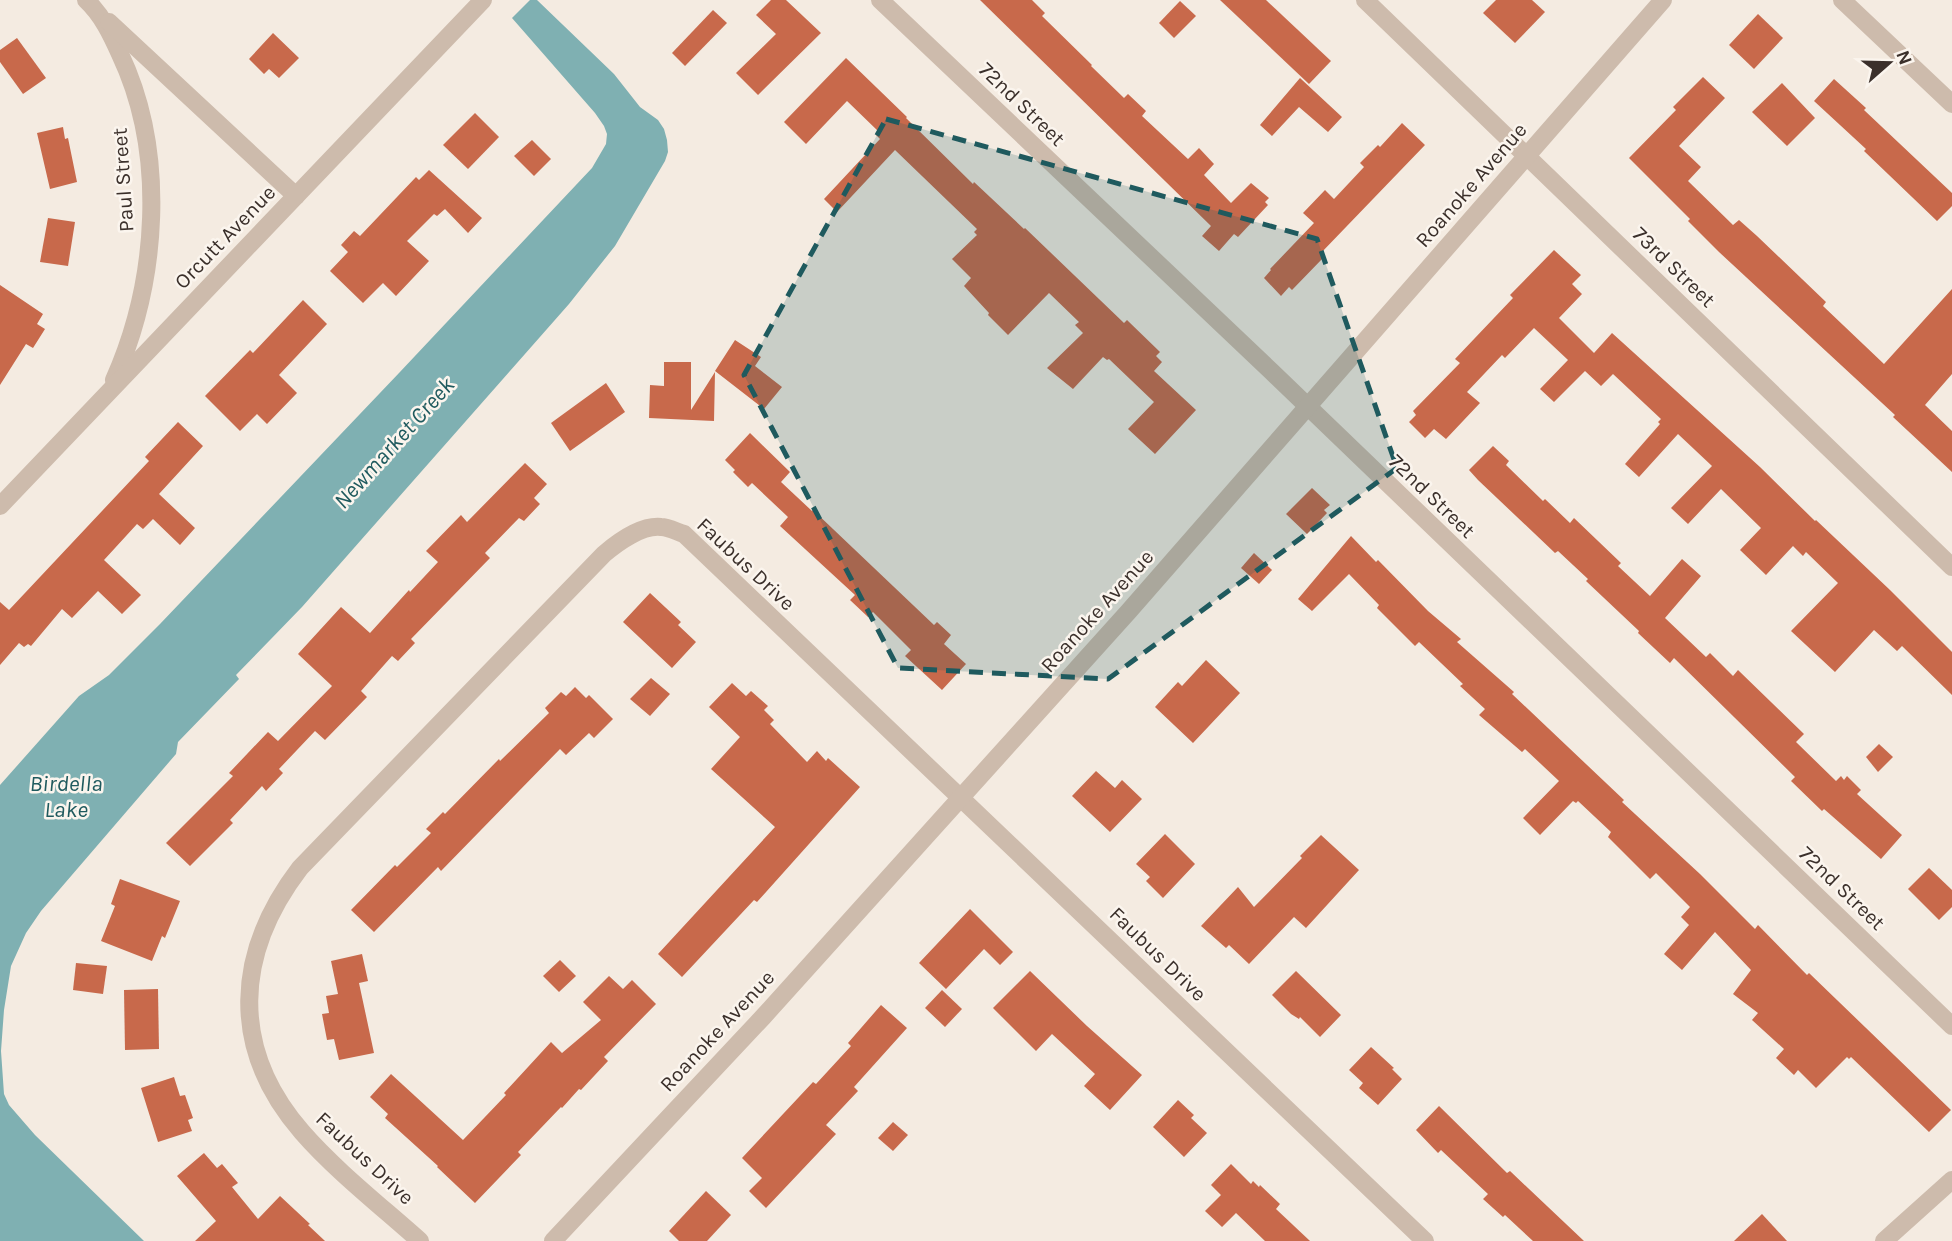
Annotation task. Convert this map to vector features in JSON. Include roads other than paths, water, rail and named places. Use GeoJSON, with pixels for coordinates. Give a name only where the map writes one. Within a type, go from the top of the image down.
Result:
{"type":"FeatureCollection","features":[{"type":"Feature","properties":{"kind":"street","name":"Orcutt Avenue"},"geometry":{"type":"LineString","coordinates":[[0,506],[483,0]]}},
{"type":"Feature","properties":{"kind":"street","name":"72nd Street"},"geometry":{"type":"LineString","coordinates":[[880,0],[1952,1026]]}},
{"type":"Feature","properties":{"kind":"street","name":"73rd Street"},"geometry":{"type":"LineString","coordinates":[[1365,0],[1952,567]]}},
{"type":"Feature","properties":{"kind":"street","name":"Roanoke Avenue"},"geometry":{"type":"LineString","coordinates":[[553,1241],[763,1017],[1129,611],[1662,0]]}},
{"type":"Feature","properties":{"kind":"street"},"geometry":{"type":"LineString","coordinates":[[1842,0],[1952,104]]}},
{"type":"Feature","properties":{"kind":"street","name":"Paul Street"},"geometry":{"type":"LineString","coordinates":[[91,5],[296,196]]}},
{"type":"Feature","properties":{"kind":"street","name":"Paul Street"},"geometry":{"type":"LineString","coordinates":[[91,5],[126,66],[137,98],[146,142],[151,201],[145,279],[137,318],[125,356],[108,393]]}},
{"type":"Feature","properties":{"kind":"street","name":"Faubus Drive"},"geometry":{"type":"LineString","coordinates":[[420,1241],[319,1150],[301,1131],[279,1100],[261,1066],[251,1033],[248,999],[252,965],[276,903],[300,868],[604,554],[622,540],[660,526],[684,534],[1425,1241]]}},
{"type":"Feature","properties":{"kind":"street"},"geometry":{"type":"LineString","coordinates":[[1884,1241],[1952,1180]]}},
{"type":"Feature","properties":{"kind":"water","name":"Birdella Lake"},"geometry":{"type":"Polygon","coordinates":[[[530,0],[537,0],[614,74],[640,107],[658,120],[667,140],[668,152],[665,161],[615,246],[569,304],[302,607],[236,675],[239,679],[178,742],[176,754],[41,911],[26,933],[11,966],[4,1010],[1,1051],[4,1094],[9,1105],[35,1135],[144,1241],[0,1241],[0,785],[79,696],[109,675],[160,624],[592,168],[606,144],[607,134],[595,113],[512,18],[530,0]]]}},
{"type":"Feature","properties":{"kind":"water label","name":"Newmarket Creek"},"geometry":{"type":"Point","coordinates":[394,443]}}]}
